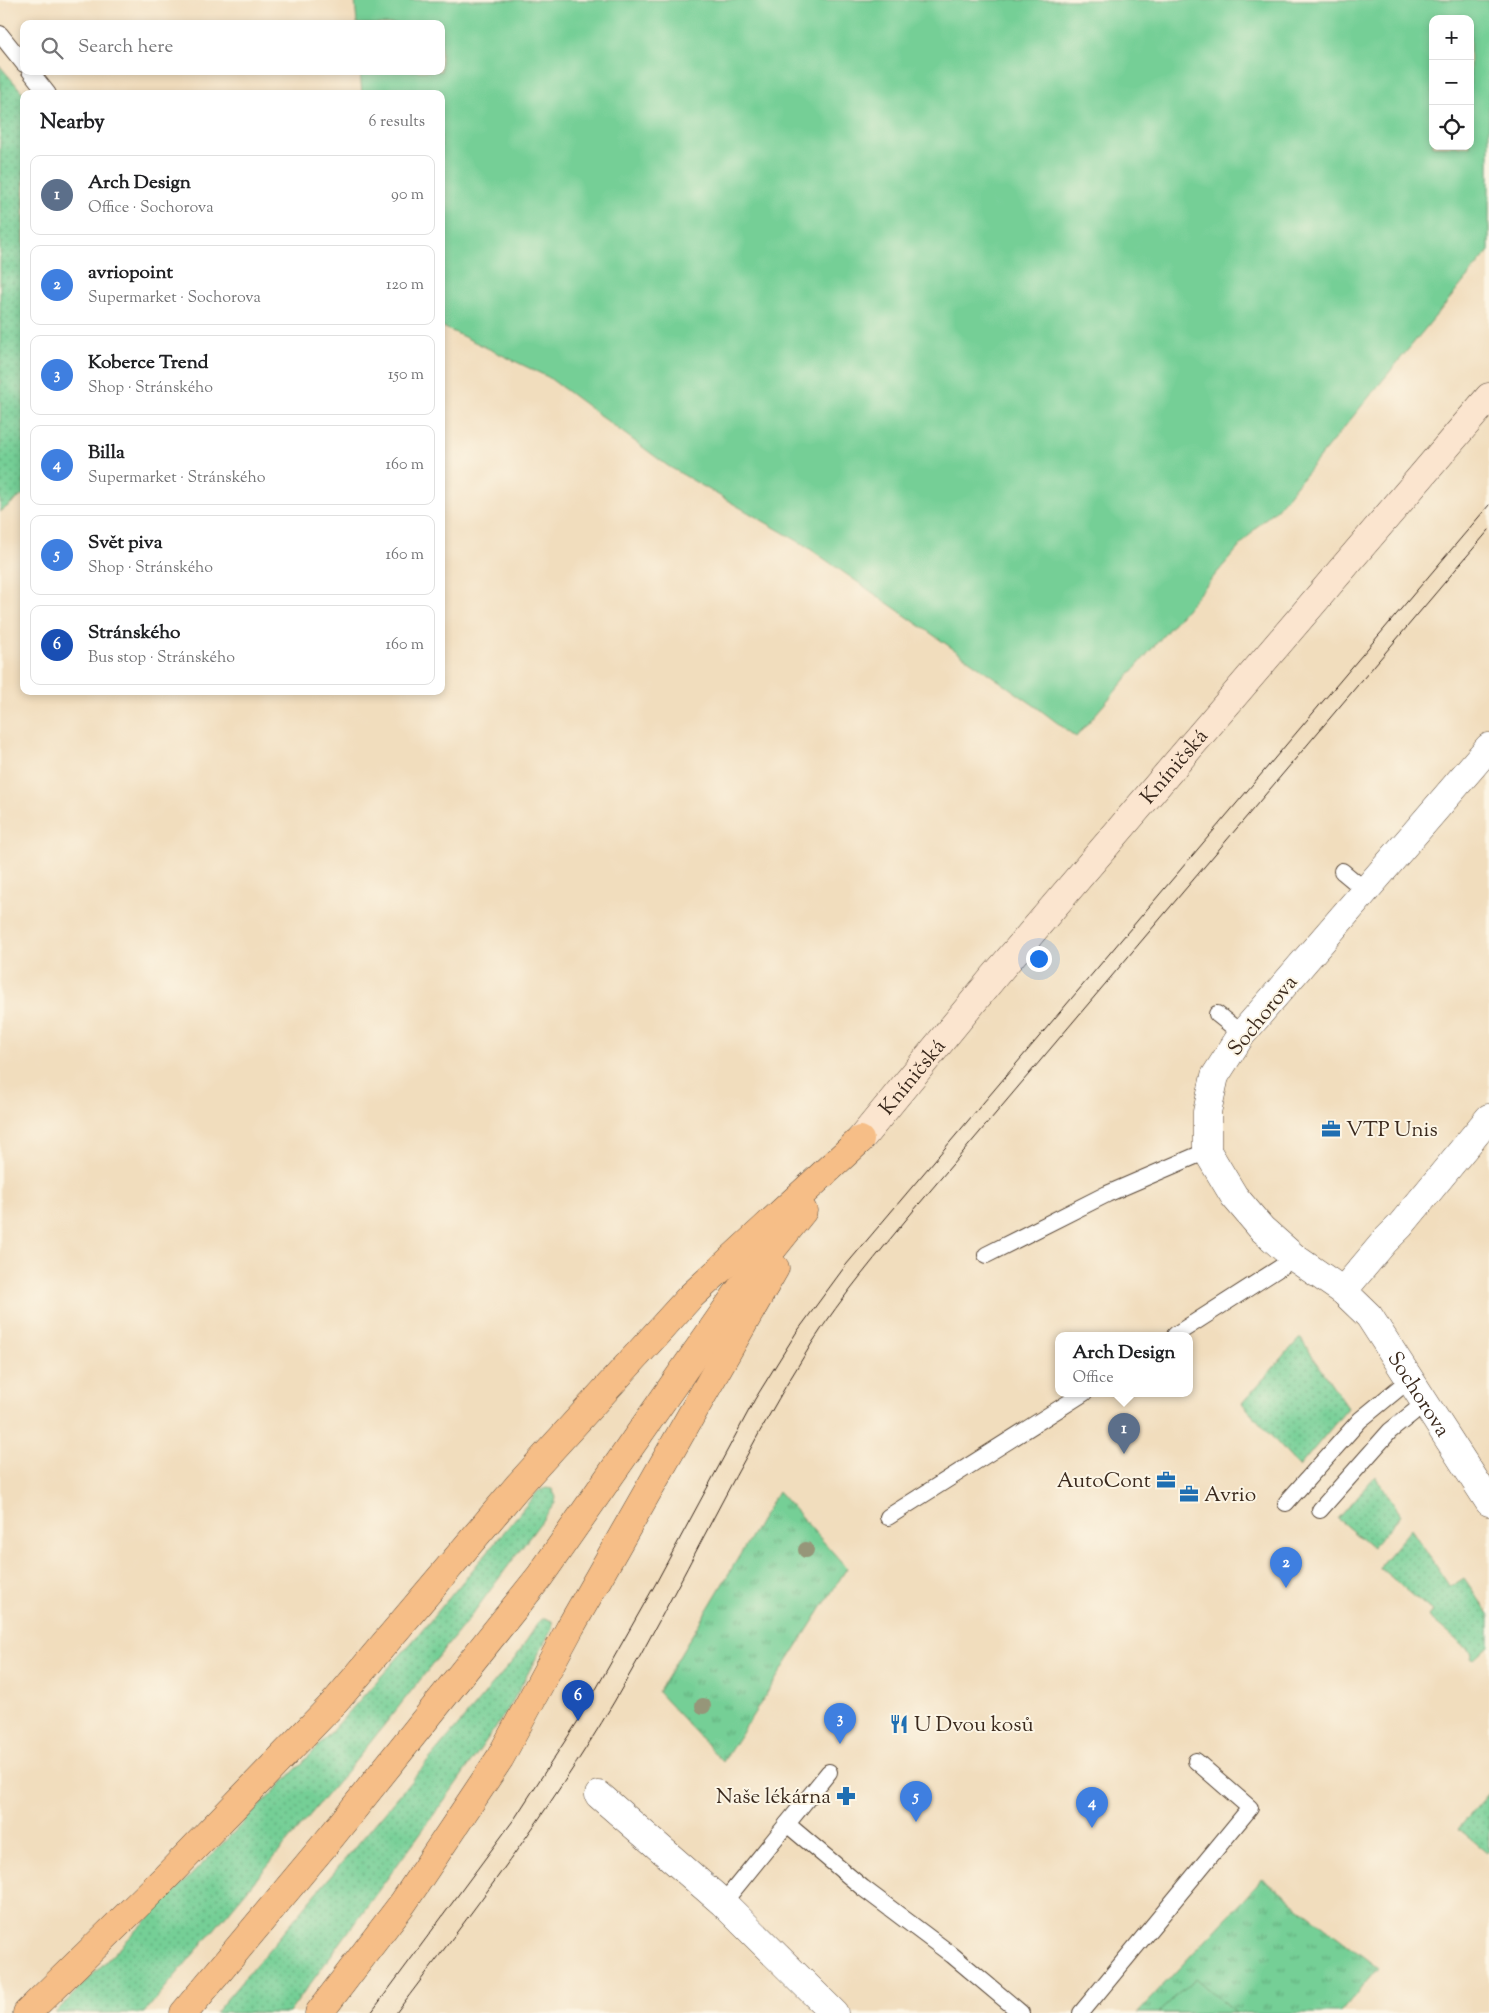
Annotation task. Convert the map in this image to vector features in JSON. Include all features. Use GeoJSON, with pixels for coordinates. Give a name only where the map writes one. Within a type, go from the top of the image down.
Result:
{"type":"FeatureCollection","features":[{"type":"Feature","properties":{"kind":"highway"},"geometry":{"type":"LineString","coordinates":[[27,2013],[165,1878],[336,1701],[517,1487],[689,1298],[860,1140]]}},
{"type":"Feature","properties":{"kind":"highway"},"geometry":{"type":"LineString","coordinates":[[184,2013],[331,1837],[540,1576],[741,1288],[860,1140]]}},
{"type":"Feature","properties":{"kind":"highway"},"geometry":{"type":"LineString","coordinates":[[319,2013],[403,1903],[500,1758],[571,1626],[770,1276],[860,1140]]}},
{"type":"Feature","properties":{"kind":"main road","name":"Kníničská"},"geometry":{"type":"LineString","coordinates":[[860,1140],[999,972],[1489,397]]}},
{"type":"Feature","properties":{"kind":"street","name":"Sochorova"},"geometry":{"type":"LineString","coordinates":[[1489,747],[1242,1034],[1215,1076],[1207,1112],[1207,1151],[1240,1202],[1262,1229],[1295,1258],[1343,1291],[1369,1316],[1489,1502]]}},
{"type":"Feature","properties":{"kind":"street"},"geometry":{"type":"LineString","coordinates":[[1343,1291],[1400,1226],[1489,1118]]}},
{"type":"Feature","properties":{"kind":"street"},"geometry":{"type":"LineString","coordinates":[[600,1795],[723,1903],[834,2013]]}},
{"type":"Feature","properties":{"kind":"lane"},"geometry":{"type":"LineString","coordinates":[[0,34],[20,59]]}},
{"type":"Feature","properties":{"kind":"lane"},"geometry":{"type":"LineString","coordinates":[[33,75],[45,90]]}},
{"type":"Feature","properties":{"kind":"lane"},"geometry":{"type":"LineString","coordinates":[[1342,871],[1366,891]]}},
{"type":"Feature","properties":{"kind":"lane"},"geometry":{"type":"LineString","coordinates":[[1218,1014],[1242,1034]]}},
{"type":"Feature","properties":{"kind":"lane"},"geometry":{"type":"LineString","coordinates":[[986,1255],[1107,1194],[1207,1151]]}},
{"type":"Feature","properties":{"kind":"lane"},"geometry":{"type":"LineString","coordinates":[[1180,1332],[1295,1258]]}},
{"type":"Feature","properties":{"kind":"lane"},"geometry":{"type":"LineString","coordinates":[[1286,1503],[1360,1420],[1410,1379]]}},
{"type":"Feature","properties":{"kind":"lane"},"geometry":{"type":"LineString","coordinates":[[888,1517],[1078,1397]]}},
{"type":"Feature","properties":{"kind":"lane"},"geometry":{"type":"LineString","coordinates":[[1320,1510],[1390,1431],[1425,1404]]}},
{"type":"Feature","properties":{"kind":"lane"},"geometry":{"type":"LineString","coordinates":[[1081,2013],[1250,1808],[1196,1761]]}},
{"type":"Feature","properties":{"kind":"lane"},"geometry":{"type":"LineString","coordinates":[[723,1903],[829,1772]]}},
{"type":"Feature","properties":{"kind":"lane"},"geometry":{"type":"LineString","coordinates":[[786,1824],[863,1888],[952,1955],[1020,2013]]}},
{"type":"Feature","properties":{"kind":"green space"},"geometry":{"type":"Polygon","coordinates":[[[355,0],[1489,0],[1489,251],[1277,509],[1259,524],[1076,737],[1035,706],[803,544],[668,466],[548,377],[445,328],[445,90],[362,90],[360,75],[445,75],[445,20],[357,20],[355,0]]]}},
{"type":"Feature","properties":{"kind":"green space"},"geometry":{"type":"Polygon","coordinates":[[[0,66],[21,90],[20,497],[0,512],[0,66]]]}},
{"type":"Feature","properties":{"kind":"green space"},"geometry":{"type":"Polygon","coordinates":[[[1301,1339],[1348,1408],[1299,1467],[1242,1403],[1301,1339]]]}},
{"type":"Feature","properties":{"kind":"green space"},"geometry":{"type":"Polygon","coordinates":[[[1375,1476],[1401,1515],[1372,1548],[1338,1519],[1375,1476]]]}},
{"type":"Feature","properties":{"kind":"green space"},"geometry":{"type":"Polygon","coordinates":[[[546,1488],[552,1489],[556,1497],[555,1503],[471,1616],[357,1759],[144,2013],[55,2013],[313,1752],[420,1633],[538,1491],[546,1488]]]}},
{"type":"Feature","properties":{"kind":"green space"},"geometry":{"type":"Polygon","coordinates":[[[778,1491],[847,1568],[723,1762],[658,1692],[778,1491]]]}},
{"type":"Feature","properties":{"kind":"green space"},"geometry":{"type":"Polygon","coordinates":[[[1411,1529],[1450,1587],[1464,1578],[1489,1614],[1489,1645],[1474,1659],[1472,1657],[1473,1654],[1428,1616],[1432,1611],[1380,1568],[1382,1563],[1411,1529]]]}},
{"type":"Feature","properties":{"kind":"green space"},"geometry":{"type":"Polygon","coordinates":[[[545,1618],[552,1621],[552,1629],[509,1708],[451,1791],[289,2013],[215,2013],[516,1657],[539,1621],[545,1618]]]}},
{"type":"Feature","properties":{"kind":"green space"},"geometry":{"type":"Polygon","coordinates":[[[1489,1793],[1489,1851],[1487,1853],[1458,1829],[1489,1793]]]}},
{"type":"Feature","properties":{"kind":"green space"},"geometry":{"type":"Polygon","coordinates":[[[1261,1878],[1378,1968],[1340,2013],[1137,2013],[1257,1885],[1261,1878]]]}},
{"type":"Feature","properties":{"kind":"green space"},"geometry":{"type":"Polygon","coordinates":[[[1195,1978],[1236,2013],[1158,2013],[1195,1978]]]}},
{"type":"Feature","properties":{"kind":"tram line"},"geometry":{"type":"LineString","coordinates":[[371,2013],[515,1818],[578,1721],[656,1583],[755,1399],[796,1333],[846,1265],[1489,505]]}},
{"type":"Feature","properties":{"kind":"tram line"},"geometry":{"type":"LineString","coordinates":[[396,2013],[510,1860],[589,1743],[664,1612],[760,1431],[812,1343],[836,1308],[914,1210],[1489,530]]}},
{"type":"Feature","properties":{"kind":"place","name":"VTP Unis"},"geometry":{"type":"Point","coordinates":[1331,1129]}},
{"type":"Feature","properties":{"kind":"place","name":"Arch Design"},"geometry":{"type":"Point","coordinates":[1124,1454]}},
{"type":"Feature","properties":{"kind":"place","name":"AutoCont"},"geometry":{"type":"Point","coordinates":[1166,1480]}},
{"type":"Feature","properties":{"kind":"place","name":"Avrio"},"geometry":{"type":"Point","coordinates":[1189,1494]}},
{"type":"Feature","properties":{"kind":"place","name":"avriopoint"},"geometry":{"type":"Point","coordinates":[1286,1588]}},
{"type":"Feature","properties":{"kind":"place","name":"Stránského"},"geometry":{"type":"Point","coordinates":[578,1721]}},
{"type":"Feature","properties":{"kind":"place","name":"U Dvou kosů"},"geometry":{"type":"Point","coordinates":[899,1724]}},
{"type":"Feature","properties":{"kind":"place","name":"Koberce Trend"},"geometry":{"type":"Point","coordinates":[840,1744]}},
{"type":"Feature","properties":{"kind":"place","name":"Naše lékárna"},"geometry":{"type":"Point","coordinates":[846,1796]}},
{"type":"Feature","properties":{"kind":"place","name":"Svět piva"},"geometry":{"type":"Point","coordinates":[916,1822]}},
{"type":"Feature","properties":{"kind":"place","name":"Billa"},"geometry":{"type":"Point","coordinates":[1092,1828]}}]}
